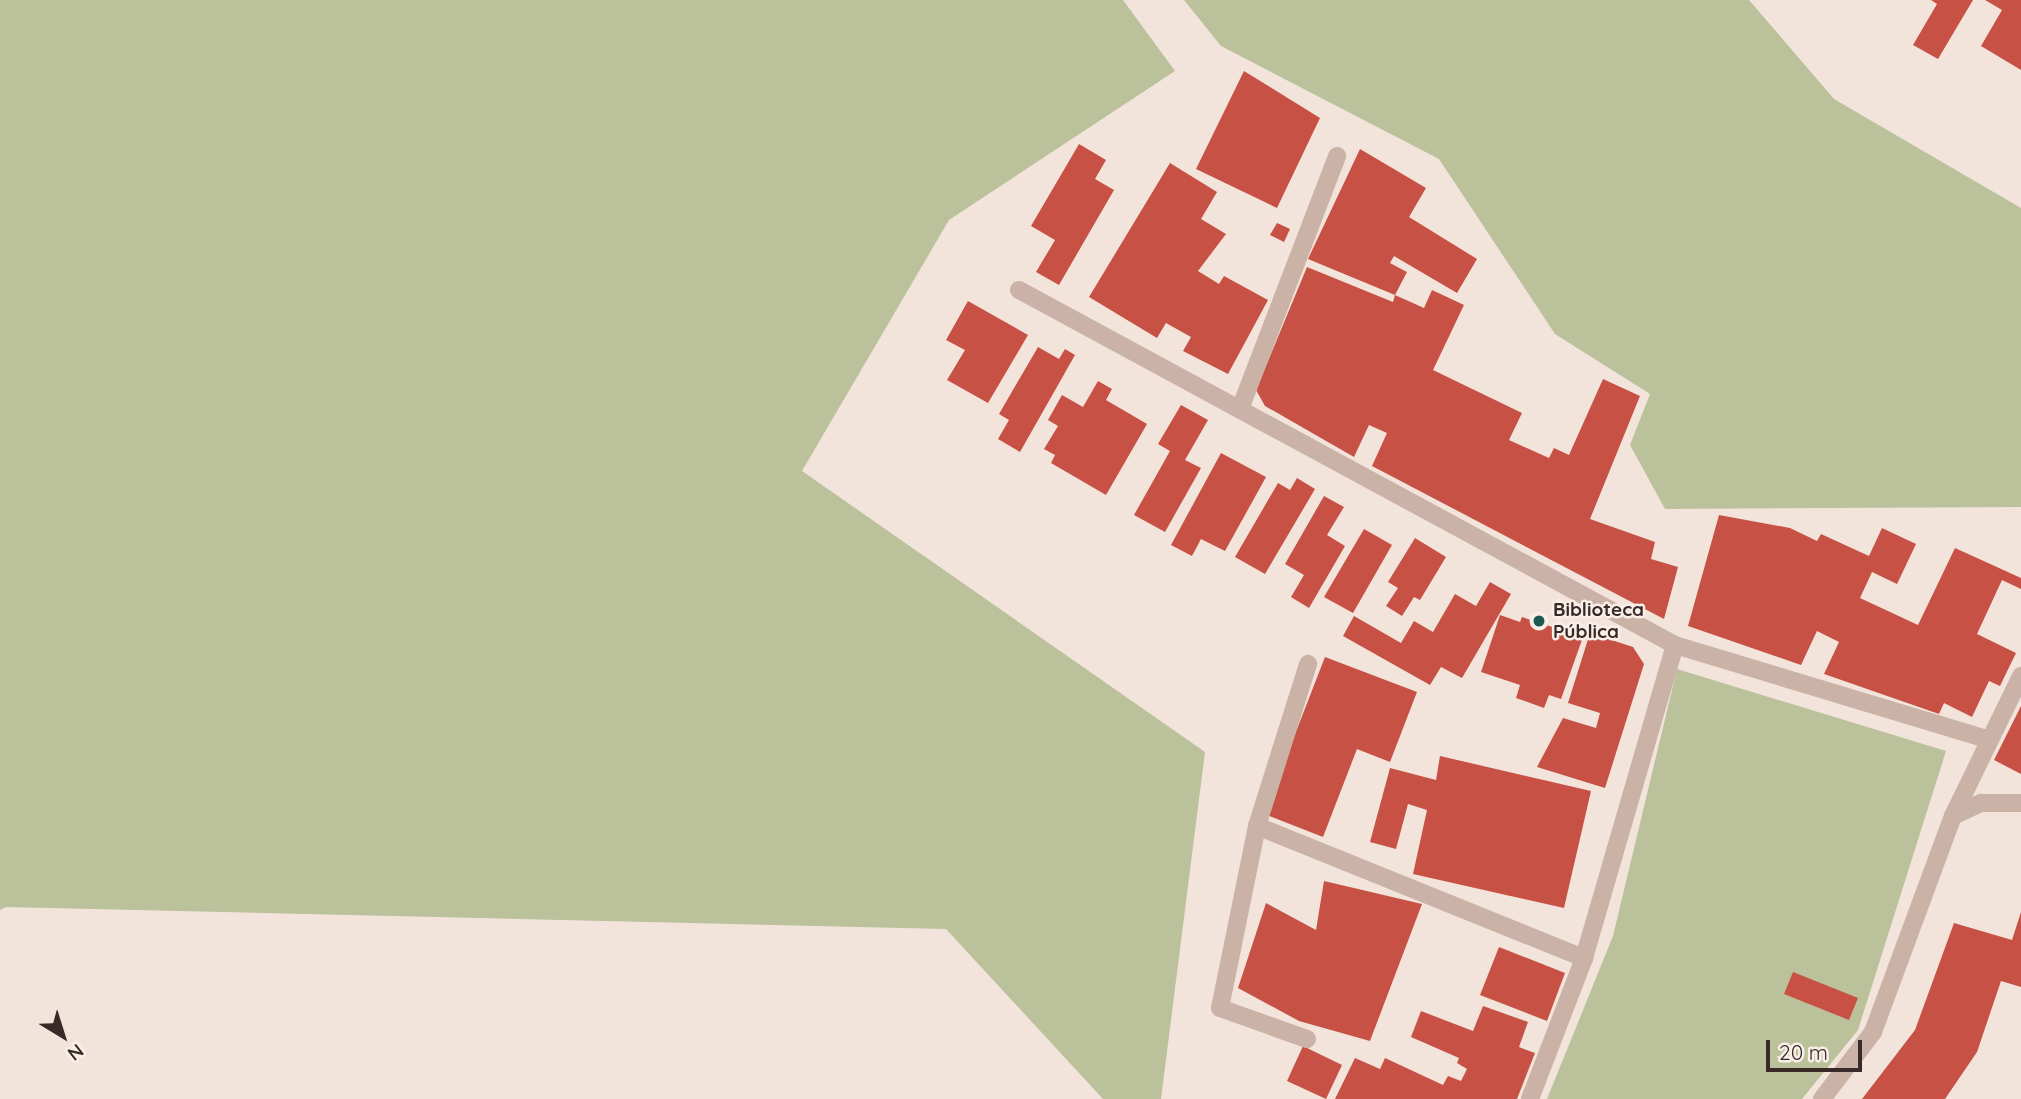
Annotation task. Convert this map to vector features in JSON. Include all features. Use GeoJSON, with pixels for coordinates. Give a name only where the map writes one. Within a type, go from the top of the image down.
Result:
{"type":"FeatureCollection","features":[{"type":"Feature","properties":{"kind":"street"},"geometry":{"type":"LineString","coordinates":[[1240,408],[1337,156]]}},
{"type":"Feature","properties":{"kind":"street"},"geometry":{"type":"LineString","coordinates":[[1019,290],[1675,645],[1987,739]]}},
{"type":"Feature","properties":{"kind":"street"},"geometry":{"type":"LineString","coordinates":[[1531,1099],[1584,958],[1675,645]]}},
{"type":"Feature","properties":{"kind":"street"},"geometry":{"type":"LineString","coordinates":[[1307,1039],[1220,1007],[1257,827],[1308,664]]}},
{"type":"Feature","properties":{"kind":"street"},"geometry":{"type":"LineString","coordinates":[[1822,1099],[1873,1032],[1953,816],[1987,739],[2021,676]]}},
{"type":"Feature","properties":{"kind":"street"},"geometry":{"type":"LineString","coordinates":[[1953,816],[1981,803],[2021,803]]}},
{"type":"Feature","properties":{"kind":"street"},"geometry":{"type":"LineString","coordinates":[[1257,827],[1584,958]]}},
{"type":"Feature","properties":{"kind":"green space"},"geometry":{"type":"Polygon","coordinates":[[[0,0],[1123,0],[1175,71],[949,220],[802,471],[1205,752],[1161,1099],[1103,1099],[946,929],[6,907],[0,910],[0,0]]]}},
{"type":"Feature","properties":{"kind":"green space"},"geometry":{"type":"Polygon","coordinates":[[[1184,0],[1749,0],[1834,99],[2021,208],[2021,507],[1665,509],[1630,445],[1650,394],[1555,334],[1439,159],[1221,46],[1184,0]]]}},
{"type":"Feature","properties":{"kind":"green space"},"geometry":{"type":"Polygon","coordinates":[[[1677,669],[1946,751],[1858,1030],[1802,1099],[1547,1099],[1613,936],[1677,669]]]}},
{"type":"Feature","properties":{"kind":"building"},"geometry":{"type":"Polygon","coordinates":[[[1931,0],[1973,0],[1938,59],[1913,45],[1937,4],[1931,0]]]}},
{"type":"Feature","properties":{"kind":"building"},"geometry":{"type":"Polygon","coordinates":[[[1985,0],[2021,0],[2021,70],[1981,46],[2002,10],[1985,0]]]}},
{"type":"Feature","properties":{"kind":"building"},"geometry":{"type":"Polygon","coordinates":[[[1244,71],[1320,118],[1277,208],[1196,169],[1244,71]]]}},
{"type":"Feature","properties":{"kind":"building"},"geometry":{"type":"Polygon","coordinates":[[[1079,144],[1106,160],[1095,179],[1114,190],[1059,285],[1036,272],[1055,240],[1031,226],[1079,144]]]}},
{"type":"Feature","properties":{"kind":"building"},"geometry":{"type":"Polygon","coordinates":[[[1360,149],[1426,188],[1409,217],[1477,259],[1457,293],[1394,256],[1390,263],[1407,272],[1395,295],[1308,259],[1360,149]]]}},
{"type":"Feature","properties":{"kind":"building"},"geometry":{"type":"Polygon","coordinates":[[[1170,163],[1217,192],[1201,219],[1226,234],[1198,271],[1219,284],[1224,276],[1268,300],[1228,374],[1183,351],[1191,337],[1166,323],[1157,338],[1089,297],[1170,163]]]}},
{"type":"Feature","properties":{"kind":"building"},"geometry":{"type":"Polygon","coordinates":[[[1277,223],[1290,229],[1284,242],[1270,235],[1277,223]]]}},
{"type":"Feature","properties":{"kind":"building"},"geometry":{"type":"Polygon","coordinates":[[[1307,267],[1393,302],[1395,295],[1424,308],[1432,290],[1464,305],[1433,370],[1522,413],[1509,440],[1549,458],[1554,448],[1569,455],[1603,379],[1640,396],[1590,519],[1655,542],[1651,559],[1678,567],[1664,619],[1372,466],[1387,433],[1369,425],[1354,457],[1265,406],[1256,390],[1307,267]]]}},
{"type":"Feature","properties":{"kind":"building"},"geometry":{"type":"Polygon","coordinates":[[[968,301],[1028,335],[988,403],[947,380],[965,350],[946,340],[968,301]]]}},
{"type":"Feature","properties":{"kind":"building"},"geometry":{"type":"Polygon","coordinates":[[[1038,347],[1059,359],[1065,349],[1075,355],[1020,452],[998,439],[1009,420],[999,414],[1038,347]]]}},
{"type":"Feature","properties":{"kind":"building"},"geometry":{"type":"Polygon","coordinates":[[[1098,381],[1112,389],[1106,400],[1147,424],[1106,495],[1051,463],[1055,455],[1044,449],[1058,426],[1048,420],[1062,395],[1083,407],[1098,381]]]}},
{"type":"Feature","properties":{"kind":"building"},"geometry":{"type":"Polygon","coordinates":[[[1181,405],[1208,420],[1185,460],[1201,468],[1165,532],[1134,515],[1170,451],[1158,444],[1181,405]]]}},
{"type":"Feature","properties":{"kind":"building"},"geometry":{"type":"Polygon","coordinates":[[[1221,453],[1266,477],[1225,551],[1201,539],[1192,556],[1171,545],[1221,453]]]}},
{"type":"Feature","properties":{"kind":"building"},"geometry":{"type":"Polygon","coordinates":[[[1297,478],[1315,489],[1265,574],[1235,557],[1278,483],[1290,490],[1297,478]]]}},
{"type":"Feature","properties":{"kind":"building"},"geometry":{"type":"Polygon","coordinates":[[[1324,496],[1344,507],[1327,535],[1345,546],[1309,608],[1291,597],[1304,575],[1285,564],[1324,496]]]}},
{"type":"Feature","properties":{"kind":"building"},"geometry":{"type":"Polygon","coordinates":[[[1719,515],[1790,528],[1817,541],[1821,534],[1869,556],[1882,528],[1916,544],[1897,584],[1872,572],[1860,598],[1918,625],[1955,548],[2021,578],[2021,589],[2002,580],[1977,634],[2016,653],[2000,686],[1989,681],[1972,717],[1944,703],[1939,714],[1824,674],[1839,642],[1817,631],[1801,665],[1688,626],[1719,515]]]}},
{"type":"Feature","properties":{"kind":"building"},"geometry":{"type":"Polygon","coordinates":[[[1364,529],[1392,545],[1353,613],[1324,597],[1364,529]]]}},
{"type":"Feature","properties":{"kind":"building"},"geometry":{"type":"Polygon","coordinates":[[[1415,538],[1446,557],[1420,600],[1414,597],[1402,616],[1386,606],[1398,588],[1388,582],[1415,538]]]}},
{"type":"Feature","properties":{"kind":"building"},"geometry":{"type":"Polygon","coordinates":[[[1490,582],[1511,594],[1462,678],[1441,667],[1430,685],[1343,636],[1354,616],[1401,643],[1414,621],[1433,632],[1455,594],[1476,606],[1490,582]]]}},
{"type":"Feature","properties":{"kind":"building"},"geometry":{"type":"Polygon","coordinates":[[[1500,615],[1520,622],[1522,617],[1583,637],[1561,699],[1549,695],[1544,708],[1516,698],[1520,685],[1481,672],[1500,615]]]}},
{"type":"Feature","properties":{"kind":"building"},"geometry":{"type":"Polygon","coordinates":[[[1590,633],[1633,647],[1644,664],[1605,788],[1537,767],[1563,718],[1596,728],[1600,713],[1568,703],[1590,633]]]}},
{"type":"Feature","properties":{"kind":"building"},"geometry":{"type":"Polygon","coordinates":[[[1325,657],[1417,692],[1390,762],[1357,749],[1323,837],[1264,814],[1325,657]]]}},
{"type":"Feature","properties":{"kind":"building"},"geometry":{"type":"Polygon","coordinates":[[[2021,706],[2021,774],[1994,760],[2021,706]]]}},
{"type":"Feature","properties":{"kind":"building"},"geometry":{"type":"Polygon","coordinates":[[[1440,756],[1591,791],[1564,908],[1413,874],[1427,810],[1408,804],[1396,849],[1370,842],[1390,768],[1436,780],[1440,756]]]}},
{"type":"Feature","properties":{"kind":"building"},"geometry":{"type":"Polygon","coordinates":[[[1324,881],[1422,904],[1370,1041],[1299,1021],[1238,988],[1266,903],[1316,930],[1324,881]]]}},
{"type":"Feature","properties":{"kind":"building"},"geometry":{"type":"Polygon","coordinates":[[[2021,912],[2021,987],[2001,981],[1977,1052],[1945,1099],[1862,1099],[1915,1030],[1954,923],[2012,940],[2021,912]]]}},
{"type":"Feature","properties":{"kind":"building"},"geometry":{"type":"Polygon","coordinates":[[[1499,947],[1565,973],[1547,1021],[1480,995],[1499,947]]]}},
{"type":"Feature","properties":{"kind":"building"},"geometry":{"type":"Polygon","coordinates":[[[1793,972],[1858,998],[1849,1020],[1784,994],[1793,972]]]}},
{"type":"Feature","properties":{"kind":"building"},"geometry":{"type":"Polygon","coordinates":[[[1483,1006],[1528,1022],[1519,1047],[1535,1053],[1517,1099],[1335,1099],[1355,1058],[1380,1069],[1385,1058],[1443,1085],[1448,1076],[1461,1081],[1467,1069],[1457,1063],[1459,1058],[1411,1037],[1421,1011],[1473,1031],[1483,1006]]]}},
{"type":"Feature","properties":{"kind":"building"},"geometry":{"type":"Polygon","coordinates":[[[1303,1046],[1342,1065],[1326,1099],[1287,1081],[1303,1046]]]}},
{"type":"Feature","properties":{"kind":"place","name":"Biblioteca Pública"},"geometry":{"type":"Point","coordinates":[1539,621]}}]}
